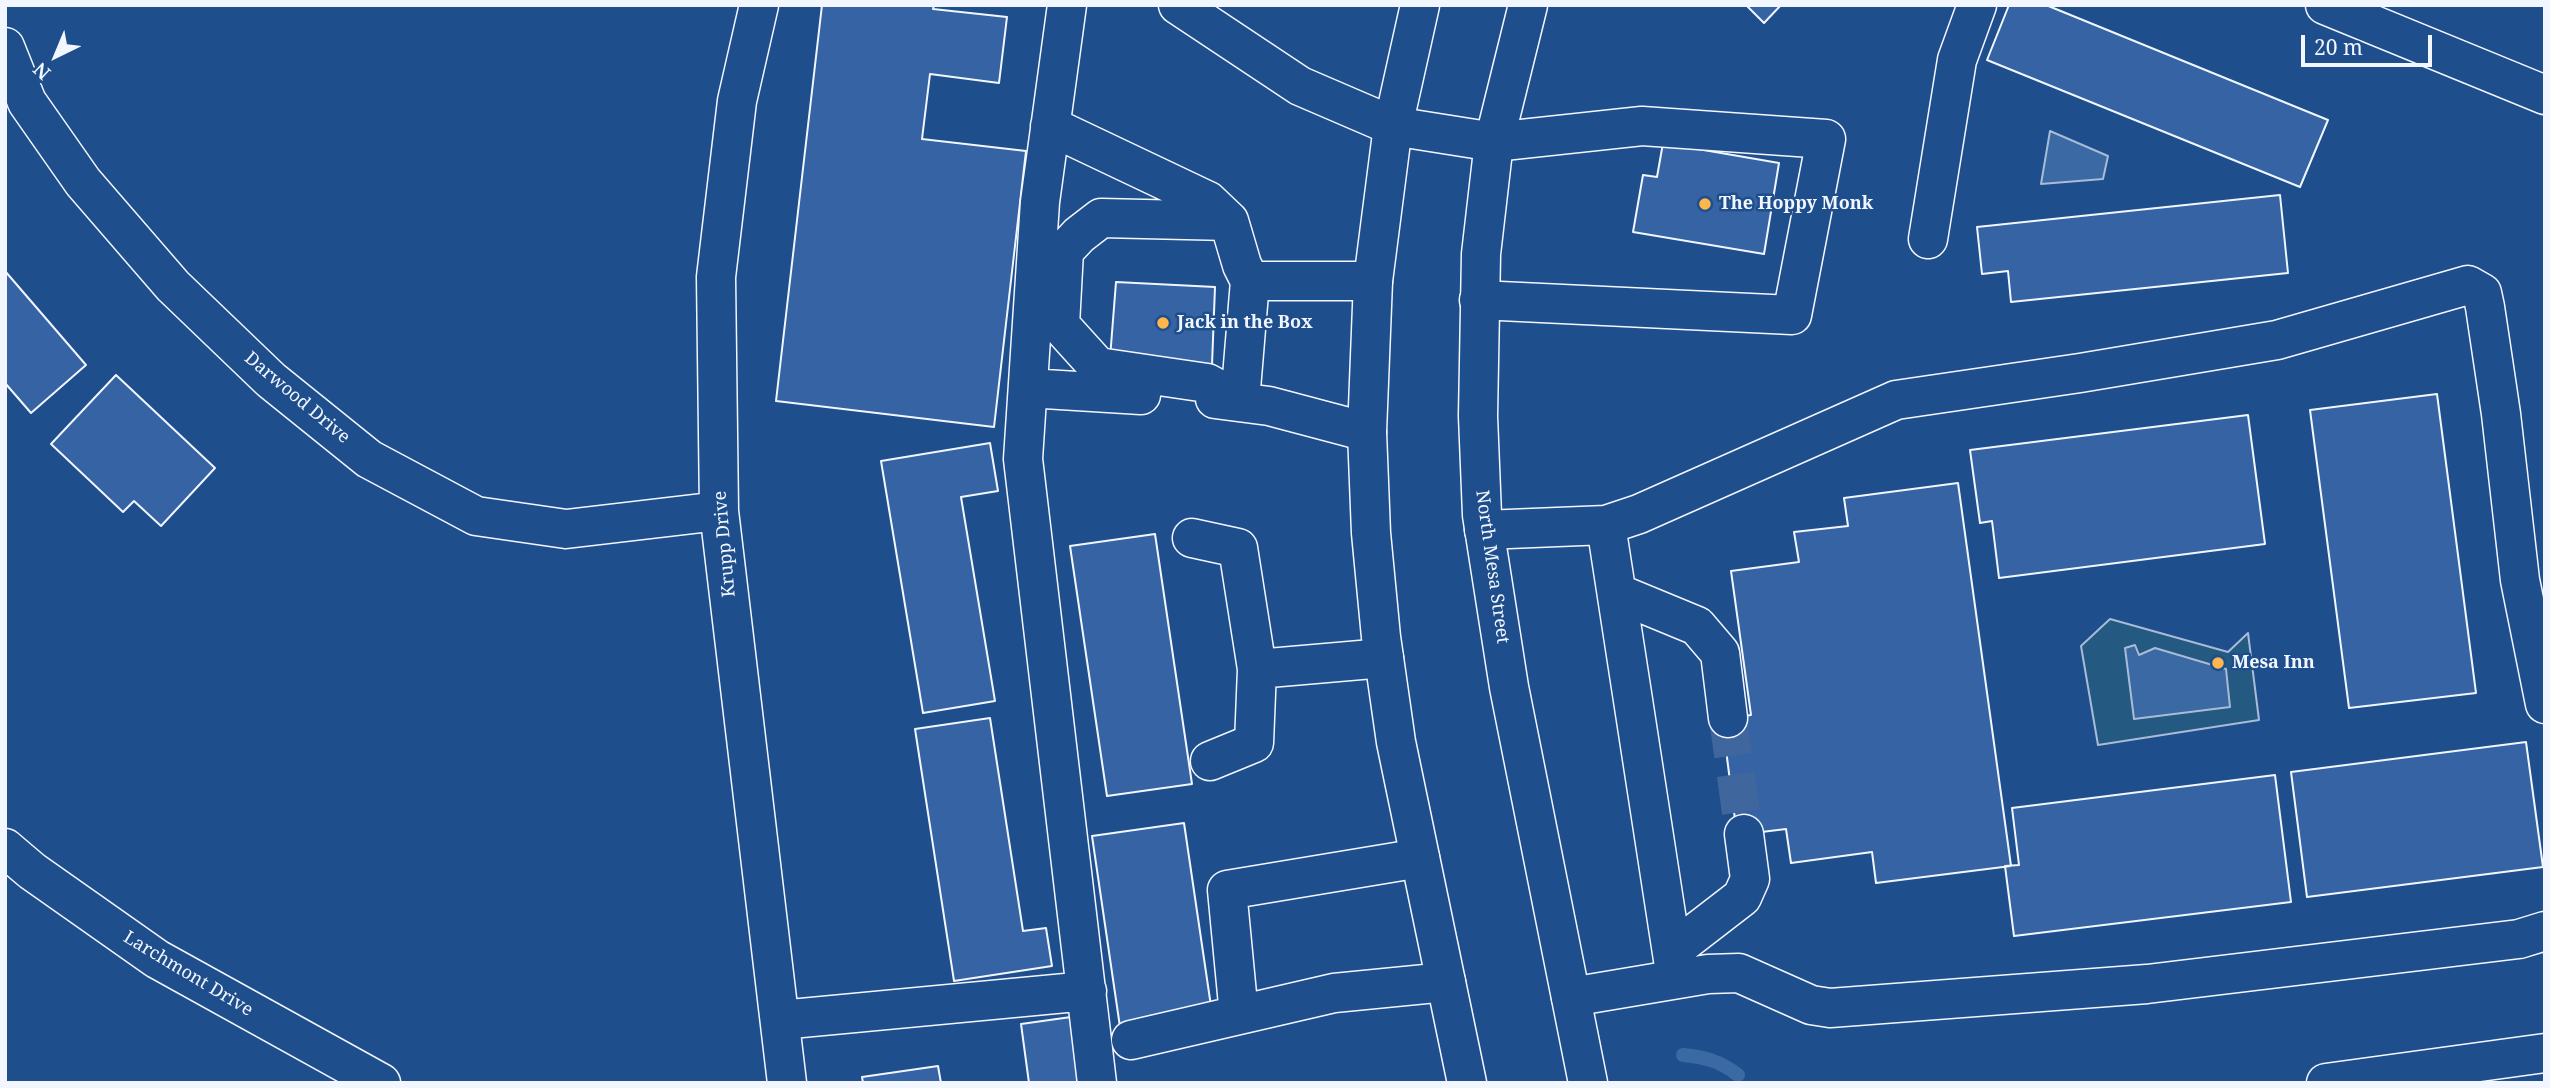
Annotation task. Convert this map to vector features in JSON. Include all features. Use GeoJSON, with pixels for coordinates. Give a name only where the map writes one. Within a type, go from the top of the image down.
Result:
{"type":"FeatureCollection","features":[{"type":"Feature","properties":{"kind":"street","name":"Krupp Drive"},"geometry":{"type":"LineString","coordinates":[[759,5],[737,101],[716,277],[719,511],[787,1083]]}},
{"type":"Feature","properties":{"kind":"street"},"geometry":{"type":"LineString","coordinates":[[1067,5],[1040,202],[1023,459],[1097,1083]]}},
{"type":"Feature","properties":{"kind":"street"},"geometry":{"type":"LineString","coordinates":[[1420,5],[1393,126],[1373,281],[1367,432],[1371,533],[1396,741],[1467,1083]]}},
{"type":"Feature","properties":{"kind":"street","name":"North Mesa Street"},"geometry":{"type":"LineString","coordinates":[[1528,5],[1494,142],[1481,254],[1478,416],[1484,530],[1508,687],[1588,1083]]}},
{"type":"Feature","properties":{"kind":"street"},"geometry":{"type":"LineString","coordinates":[[1928,239],[1957,60],[1977,5]]}},
{"type":"Feature","properties":{"kind":"street"},"geometry":{"type":"LineString","coordinates":[[2325,5],[2545,95]]}},
{"type":"Feature","properties":{"kind":"street"},"geometry":{"type":"LineString","coordinates":[[1196,10],[1300,86],[1393,126],[1494,142],[1642,126],[1826,139],[1792,315],[1479,300]]}},
{"type":"Feature","properties":{"kind":"street","name":"Darwood Drive"},"geometry":{"type":"LineString","coordinates":[[5,47],[27,102],[83,182],[173,286],[271,380],[369,458],[476,516],[566,529],[719,511]]}},
{"type":"Feature","properties":{"kind":"street"},"geometry":{"type":"LineString","coordinates":[[1050,126],[1208,201],[1229,221],[1242,265],[1250,281],[1240,401]]}},
{"type":"Feature","properties":{"kind":"street"},"geometry":{"type":"LineString","coordinates":[[1229,221],[1101,218],[1079,234],[1064,251],[1060,325],[1098,367],[1207,383],[1240,401]]}},
{"type":"Feature","properties":{"kind":"street"},"geometry":{"type":"LineString","coordinates":[[1250,281],[1373,281]]}},
{"type":"Feature","properties":{"kind":"street"},"geometry":{"type":"LineString","coordinates":[[1484,530],[1606,524],[1639,514],[1896,400],[2277,340],[2468,285],[2482,293],[2485,307],[2501,414],[2520,580],[2545,704]]}},
{"type":"Feature","properties":{"kind":"street"},"geometry":{"type":"LineString","coordinates":[[1027,388],[1240,401],[1367,432]]}},
{"type":"Feature","properties":{"kind":"street"},"geometry":{"type":"LineString","coordinates":[[1606,524],[1674,965]]}},
{"type":"Feature","properties":{"kind":"street"},"geometry":{"type":"LineString","coordinates":[[1192,538],[1238,548],[1257,669],[1254,743],[1210,761]]}},
{"type":"Feature","properties":{"kind":"street"},"geometry":{"type":"LineString","coordinates":[[1616,593],[1697,626],[1720,653],[1728,718]]}},
{"type":"Feature","properties":{"kind":"street"},"geometry":{"type":"LineString","coordinates":[[1257,669],[1384,658]]}},
{"type":"Feature","properties":{"kind":"street"},"geometry":{"type":"LineString","coordinates":[[1571,997],[1674,965],[1742,897],[1750,879],[1744,834]]}},
{"type":"Feature","properties":{"kind":"street","name":"Larchmont Drive"},"geometry":{"type":"LineString","coordinates":[[5,848],[32,871],[157,960],[382,1083]]}},
{"type":"Feature","properties":{"kind":"street"},"geometry":{"type":"LineString","coordinates":[[1239,1015],[1227,890],[1420,858]]}},
{"type":"Feature","properties":{"kind":"street"},"geometry":{"type":"LineString","coordinates":[[1674,965],[1709,974],[1739,973],[1811,1005],[1830,1008],[2147,984],[2519,939],[2545,931]]}},
{"type":"Feature","properties":{"kind":"street"},"geometry":{"type":"LineString","coordinates":[[1131,1040],[1334,993],[1446,982]]}},
{"type":"Feature","properties":{"kind":"street"},"geometry":{"type":"LineString","coordinates":[[780,1020],[1087,991]]}},
{"type":"Feature","properties":{"kind":"street"},"geometry":{"type":"LineString","coordinates":[[2326,1083],[2545,1053]]}},
{"type":"Feature","properties":{"kind":"shaded area"},"geometry":{"type":"Polygon","coordinates":[[[2050,131],[2108,156],[2103,179],[2041,184],[2050,131]]]}},
{"type":"Feature","properties":{"kind":"shaded area"},"geometry":{"type":"Polygon","coordinates":[[[2110,619],[2228,652],[2248,633],[2259,720],[2098,745],[2081,646],[2110,619]]]}},
{"type":"Feature","properties":{"kind":"shaded area"},"geometry":{"type":"Polygon","coordinates":[[[2135,645],[2139,655],[2155,648],[2226,669],[2230,707],[2134,719],[2125,648],[2135,645]]]}},
{"type":"Feature","properties":{"kind":"building"},"geometry":{"type":"Polygon","coordinates":[[[822,5],[934,5],[933,9],[1007,17],[999,83],[930,74],[922,139],[1026,151],[994,427],[776,401],[822,5]]]}},
{"type":"Feature","properties":{"kind":"building"},"geometry":{"type":"Polygon","coordinates":[[[1746,5],[1781,5],[1764,23],[1746,5]]]}},
{"type":"Feature","properties":{"kind":"building"},"geometry":{"type":"Polygon","coordinates":[[[2009,5],[2046,5],[2328,120],[2300,187],[1987,60],[2009,5]]]}},
{"type":"Feature","properties":{"kind":"building","name":"The Hoppy Monk"},"geometry":{"type":"Polygon","coordinates":[[[1663,143],[1779,163],[1764,254],[1633,232],[1643,175],[1657,177],[1663,143]]]}},
{"type":"Feature","properties":{"kind":"building"},"geometry":{"type":"Polygon","coordinates":[[[2280,195],[2288,273],[2011,302],[2008,271],[1982,274],[1977,227],[2280,195]]]}},
{"type":"Feature","properties":{"kind":"building"},"geometry":{"type":"Polygon","coordinates":[[[5,271],[86,365],[31,413],[5,383],[5,271]]]}},
{"type":"Feature","properties":{"kind":"building","name":"Jack in the Box"},"geometry":{"type":"Polygon","coordinates":[[[1116,282],[1215,287],[1212,365],[1110,358],[1116,282]]]}},
{"type":"Feature","properties":{"kind":"building"},"geometry":{"type":"Polygon","coordinates":[[[116,375],[215,468],[161,526],[134,501],[123,512],[51,444],[116,375]]]}},
{"type":"Feature","properties":{"kind":"building"},"geometry":{"type":"Polygon","coordinates":[[[2437,394],[2476,693],[2349,708],[2310,410],[2437,394]]]}},
{"type":"Feature","properties":{"kind":"building"},"geometry":{"type":"Polygon","coordinates":[[[2248,415],[2265,544],[1999,578],[1992,521],[1980,523],[1970,450],[2248,415]]]}},
{"type":"Feature","properties":{"kind":"building"},"geometry":{"type":"Polygon","coordinates":[[[990,443],[998,491],[961,497],[995,701],[923,713],[881,461],[990,443]]]}},
{"type":"Feature","properties":{"kind":"building"},"geometry":{"type":"Polygon","coordinates":[[[1958,483],[2011,866],[1876,883],[1872,852],[1791,863],[1786,829],[1737,835],[1722,719],[1751,715],[1731,571],[1799,562],[1794,532],[1848,526],[1844,498],[1958,483]]]}},
{"type":"Feature","properties":{"kind":"building"},"geometry":{"type":"Polygon","coordinates":[[[1155,534],[1192,784],[1107,796],[1070,546],[1155,534]]]}},
{"type":"Feature","properties":{"kind":"building"},"geometry":{"type":"Polygon","coordinates":[[[990,718],[1023,931],[1046,928],[1052,966],[954,981],[915,729],[990,718]]]}},
{"type":"Feature","properties":{"kind":"building"},"geometry":{"type":"Polygon","coordinates":[[[2526,742],[2543,867],[2307,897],[2291,772],[2526,742]]]}},
{"type":"Feature","properties":{"kind":"building"},"geometry":{"type":"Polygon","coordinates":[[[2275,775],[2291,902],[2014,936],[2005,866],[2019,865],[2012,808],[2275,775]]]}},
{"type":"Feature","properties":{"kind":"building"},"geometry":{"type":"Polygon","coordinates":[[[1184,823],[1212,1013],[1120,1027],[1092,836],[1184,823]]]}},
{"type":"Feature","properties":{"kind":"building"},"geometry":{"type":"Polygon","coordinates":[[[1071,1017],[1078,1083],[1029,1083],[1021,1024],[1071,1017]]]}},
{"type":"Feature","properties":{"kind":"building"},"geometry":{"type":"Polygon","coordinates":[[[938,1066],[941,1083],[863,1083],[862,1077],[938,1066]]]}},
{"type":"Feature","properties":{"kind":"waterway"},"geometry":{"type":"LineString","coordinates":[[1683,1055],[1712,1061],[1738,1075]]}},
{"type":"Feature","properties":{"kind":"tunnel"},"geometry":{"type":"LineString","coordinates":[[1728,718],[1744,834]]}},
{"type":"Feature","properties":{"kind":"place","name":"The Hoppy Monk"},"geometry":{"type":"Point","coordinates":[1705,204]}},
{"type":"Feature","properties":{"kind":"place","name":"Jack in the Box"},"geometry":{"type":"Point","coordinates":[1163,323]}},
{"type":"Feature","properties":{"kind":"place","name":"Mesa Inn"},"geometry":{"type":"Point","coordinates":[2218,663]}}]}
